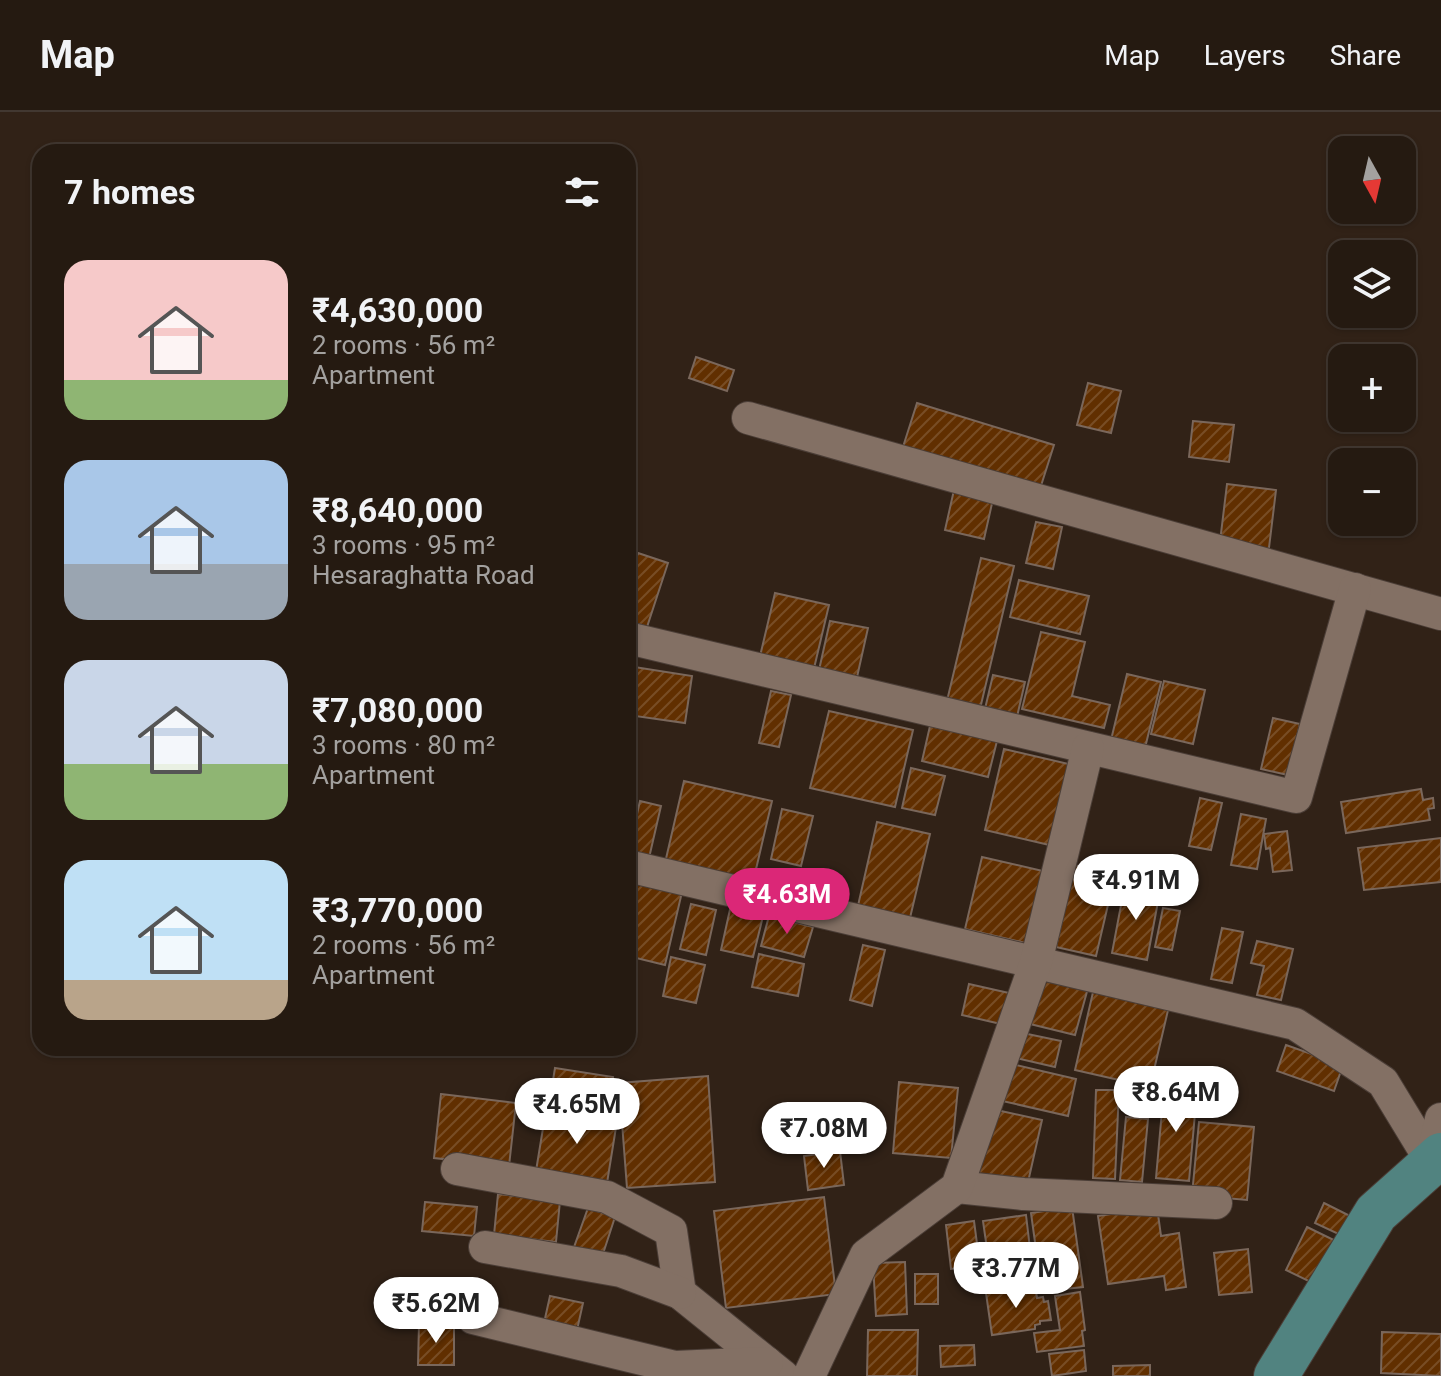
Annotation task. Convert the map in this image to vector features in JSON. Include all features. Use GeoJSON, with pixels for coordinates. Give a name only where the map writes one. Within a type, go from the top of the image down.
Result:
{"type":"FeatureCollection","features":[{"type":"Feature","properties":{"kind":"main road"},"geometry":{"type":"LineString","coordinates":[[1276,1376],[1376,1213],[1436,1158]]}},
{"type":"Feature","properties":{"kind":"street"},"geometry":{"type":"LineString","coordinates":[[748,418],[1441,614]]}},
{"type":"Feature","properties":{"kind":"street"},"geometry":{"type":"LineString","coordinates":[[636,640],[1296,797],[1355,589]]}},
{"type":"Feature","properties":{"kind":"street"},"geometry":{"type":"LineString","coordinates":[[809,1376],[866,1255],[957,1187],[1036,962],[1088,748]]}},
{"type":"Feature","properties":{"kind":"street"},"geometry":{"type":"LineString","coordinates":[[636,868],[1295,1024],[1383,1082],[1436,1158]]}},
{"type":"Feature","properties":{"kind":"street"},"geometry":{"type":"LineString","coordinates":[[1436,1158],[1441,1119]]}},
{"type":"Feature","properties":{"kind":"street"},"geometry":{"type":"LineString","coordinates":[[457,1169],[607,1197],[671,1231],[680,1293]]}},
{"type":"Feature","properties":{"kind":"street"},"geometry":{"type":"LineString","coordinates":[[957,1187],[1023,1194],[1216,1203]]}},
{"type":"Feature","properties":{"kind":"street"},"geometry":{"type":"LineString","coordinates":[[485,1247],[621,1271],[680,1293],[775,1370]]}},
{"type":"Feature","properties":{"kind":"street"},"geometry":{"type":"LineString","coordinates":[[473,1318],[675,1367],[775,1370]]}},
{"type":"Feature","properties":{"kind":"building"},"geometry":{"type":"Polygon","coordinates":[[[696,357],[734,370],[727,391],[689,378],[696,357]]]}},
{"type":"Feature","properties":{"kind":"building"},"geometry":{"type":"Polygon","coordinates":[[[1088,383],[1121,391],[1111,433],[1077,425],[1088,383]]]}},
{"type":"Feature","properties":{"kind":"building"},"geometry":{"type":"Polygon","coordinates":[[[917,403],[1054,445],[1039,492],[902,450],[917,403]]]}},
{"type":"Feature","properties":{"kind":"building"},"geometry":{"type":"Polygon","coordinates":[[[1193,421],[1234,425],[1229,462],[1189,457],[1193,421]]]}},
{"type":"Feature","properties":{"kind":"building"},"geometry":{"type":"Polygon","coordinates":[[[1227,484],[1276,490],[1268,556],[1219,550],[1227,484]]]}},
{"type":"Feature","properties":{"kind":"building"},"geometry":{"type":"Polygon","coordinates":[[[954,490],[993,499],[984,539],[945,530],[954,490]]]}},
{"type":"Feature","properties":{"kind":"building"},"geometry":{"type":"Polygon","coordinates":[[[1036,522],[1062,527],[1053,569],[1026,563],[1036,522]]]}},
{"type":"Feature","properties":{"kind":"building"},"geometry":{"type":"Polygon","coordinates":[[[638,553],[668,563],[647,627],[636,624],[638,553]]]}},
{"type":"Feature","properties":{"kind":"building"},"geometry":{"type":"Polygon","coordinates":[[[981,558],[1014,566],[979,713],[946,705],[981,558]]]}},
{"type":"Feature","properties":{"kind":"building"},"geometry":{"type":"Polygon","coordinates":[[[1019,580],[1089,596],[1080,634],[1010,617],[1019,580]]]}},
{"type":"Feature","properties":{"kind":"building"},"geometry":{"type":"Polygon","coordinates":[[[775,593],[829,605],[811,681],[757,669],[775,593]]]}},
{"type":"Feature","properties":{"kind":"building"},"geometry":{"type":"Polygon","coordinates":[[[830,621],[868,628],[855,686],[817,679],[830,621]]]}},
{"type":"Feature","properties":{"kind":"building"},"geometry":{"type":"Polygon","coordinates":[[[1041,632],[1085,642],[1072,696],[1110,705],[1104,728],[1022,709],[1041,632]]]}},
{"type":"Feature","properties":{"kind":"building"},"geometry":{"type":"Polygon","coordinates":[[[636,667],[692,676],[685,723],[636,716],[636,667]]]}},
{"type":"Feature","properties":{"kind":"building"},"geometry":{"type":"Polygon","coordinates":[[[1127,674],[1161,682],[1145,748],[1111,740],[1127,674]]]}},
{"type":"Feature","properties":{"kind":"building"},"geometry":{"type":"Polygon","coordinates":[[[993,675],[1025,682],[1016,721],[984,713],[993,675]]]}},
{"type":"Feature","properties":{"kind":"building"},"geometry":{"type":"Polygon","coordinates":[[[1164,681],[1205,690],[1193,744],[1151,734],[1164,681]]]}},
{"type":"Feature","properties":{"kind":"building"},"geometry":{"type":"Polygon","coordinates":[[[771,691],[791,695],[779,747],[759,743],[771,691]]]}},
{"type":"Feature","properties":{"kind":"building"},"geometry":{"type":"Polygon","coordinates":[[[829,711],[913,730],[895,807],[810,788],[829,711]]]}},
{"type":"Feature","properties":{"kind":"building"},"geometry":{"type":"Polygon","coordinates":[[[1273,718],[1300,724],[1288,775],[1261,769],[1273,718]]]}},
{"type":"Feature","properties":{"kind":"building"},"geometry":{"type":"Polygon","coordinates":[[[930,726],[997,741],[988,777],[922,761],[930,726]]]}},
{"type":"Feature","properties":{"kind":"building"},"geometry":{"type":"Polygon","coordinates":[[[1004,749],[1077,766],[1058,847],[985,830],[1004,749]]]}},
{"type":"Feature","properties":{"kind":"building"},"geometry":{"type":"Polygon","coordinates":[[[911,768],[945,776],[935,815],[902,808],[911,768]]]}},
{"type":"Feature","properties":{"kind":"building"},"geometry":{"type":"Polygon","coordinates":[[[684,781],[772,801],[753,882],[665,863],[684,781]]]}},
{"type":"Feature","properties":{"kind":"building"},"geometry":{"type":"Polygon","coordinates":[[[1421,789],[1423,800],[1433,798],[1434,808],[1428,809],[1430,820],[1346,833],[1341,802],[1421,789]]]}},
{"type":"Feature","properties":{"kind":"building"},"geometry":{"type":"Polygon","coordinates":[[[1200,798],[1222,803],[1211,850],[1189,846],[1200,798]]]}},
{"type":"Feature","properties":{"kind":"building"},"geometry":{"type":"Polygon","coordinates":[[[640,801],[661,806],[649,858],[636,855],[636,818],[640,801]]]}},
{"type":"Feature","properties":{"kind":"building"},"geometry":{"type":"Polygon","coordinates":[[[782,809],[813,816],[801,866],[771,859],[782,809]]]}},
{"type":"Feature","properties":{"kind":"building"},"geometry":{"type":"Polygon","coordinates":[[[1241,814],[1266,819],[1257,869],[1231,865],[1241,814]]]}},
{"type":"Feature","properties":{"kind":"building"},"geometry":{"type":"Polygon","coordinates":[[[877,822],[930,834],[909,922],[857,910],[877,822]]]}},
{"type":"Feature","properties":{"kind":"building"},"geometry":{"type":"Polygon","coordinates":[[[1287,831],[1292,870],[1273,872],[1270,848],[1266,849],[1264,834],[1287,831]]]}},
{"type":"Feature","properties":{"kind":"building"},"geometry":{"type":"Polygon","coordinates":[[[1441,838],[1441,882],[1364,890],[1358,848],[1441,838]]]}},
{"type":"Feature","properties":{"kind":"building"},"geometry":{"type":"Polygon","coordinates":[[[982,857],[1047,872],[1030,944],[965,929],[982,857]]]}},
{"type":"Feature","properties":{"kind":"building"},"geometry":{"type":"Polygon","coordinates":[[[1074,865],[1115,875],[1096,956],[1056,947],[1074,865]]]}},
{"type":"Feature","properties":{"kind":"building"},"geometry":{"type":"Polygon","coordinates":[[[636,882],[682,892],[665,965],[636,958],[636,882]]]}},
{"type":"Feature","properties":{"kind":"building"},"geometry":{"type":"Polygon","coordinates":[[[1125,884],[1160,891],[1147,960],[1112,953],[1125,884]]]}},
{"type":"Feature","properties":{"kind":"building"},"geometry":{"type":"Polygon","coordinates":[[[691,904],[716,910],[706,955],[680,949],[691,904]]]}},
{"type":"Feature","properties":{"kind":"building"},"geometry":{"type":"Polygon","coordinates":[[[731,905],[764,912],[753,957],[721,950],[731,905]]]}},
{"type":"Feature","properties":{"kind":"building"},"geometry":{"type":"Polygon","coordinates":[[[1163,908],[1180,911],[1172,950],[1155,947],[1163,908]]]}},
{"type":"Feature","properties":{"kind":"building"},"geometry":{"type":"Polygon","coordinates":[[[769,916],[813,927],[804,957],[761,946],[769,916]]]}},
{"type":"Feature","properties":{"kind":"building"},"geometry":{"type":"Polygon","coordinates":[[[1222,928],[1243,932],[1232,983],[1211,979],[1222,928]]]}},
{"type":"Feature","properties":{"kind":"building"},"geometry":{"type":"Polygon","coordinates":[[[1257,941],[1293,949],[1281,1000],[1257,995],[1264,966],[1251,963],[1257,941]]]}},
{"type":"Feature","properties":{"kind":"building"},"geometry":{"type":"Polygon","coordinates":[[[863,945],[885,950],[872,1006],[850,1000],[863,945]]]}},
{"type":"Feature","properties":{"kind":"building"},"geometry":{"type":"Polygon","coordinates":[[[759,954],[804,964],[798,996],[752,987],[759,954]]]}},
{"type":"Feature","properties":{"kind":"building"},"geometry":{"type":"Polygon","coordinates":[[[671,957],[705,965],[696,1003],[663,996],[671,957]]]}},
{"type":"Feature","properties":{"kind":"building"},"geometry":{"type":"Polygon","coordinates":[[[1043,977],[1088,988],[1075,1035],[1030,1024],[1043,977]]]}},
{"type":"Feature","properties":{"kind":"building"},"geometry":{"type":"Polygon","coordinates":[[[969,984],[1009,993],[1001,1024],[962,1015],[969,984]]]}},
{"type":"Feature","properties":{"kind":"building"},"geometry":{"type":"Polygon","coordinates":[[[1094,988],[1169,1006],[1150,1087],[1075,1070],[1094,988]]]}},
{"type":"Feature","properties":{"kind":"building"},"geometry":{"type":"Polygon","coordinates":[[[1018,1032],[1061,1041],[1055,1067],[1012,1057],[1018,1032]]]}},
{"type":"Feature","properties":{"kind":"building"},"geometry":{"type":"Polygon","coordinates":[[[1286,1045],[1343,1065],[1334,1091],[1277,1071],[1286,1045]]]}},
{"type":"Feature","properties":{"kind":"building"},"geometry":{"type":"Polygon","coordinates":[[[1007,1063],[1076,1079],[1068,1116],[998,1100],[1007,1063]]]}},
{"type":"Feature","properties":{"kind":"building"},"geometry":{"type":"Polygon","coordinates":[[[555,1068],[613,1077],[608,1114],[549,1105],[555,1068]]]}},
{"type":"Feature","properties":{"kind":"building"},"geometry":{"type":"Polygon","coordinates":[[[708,1076],[715,1182],[627,1188],[619,1083],[708,1076]]]}},
{"type":"Feature","properties":{"kind":"building"},"geometry":{"type":"Polygon","coordinates":[[[899,1082],[958,1088],[951,1158],[893,1153],[899,1082]]]}},
{"type":"Feature","properties":{"kind":"building"},"geometry":{"type":"Polygon","coordinates":[[[1164,1088],[1197,1091],[1189,1181],[1156,1178],[1164,1088]]]}},
{"type":"Feature","properties":{"kind":"building"},"geometry":{"type":"Polygon","coordinates":[[[1096,1090],[1119,1090],[1115,1179],[1093,1178],[1096,1090]]]}},
{"type":"Feature","properties":{"kind":"building"},"geometry":{"type":"Polygon","coordinates":[[[441,1094],[516,1103],[509,1166],[434,1158],[441,1094]]]}},
{"type":"Feature","properties":{"kind":"building"},"geometry":{"type":"Polygon","coordinates":[[[992,1109],[1042,1120],[1026,1191],[976,1180],[992,1109]]]}},
{"type":"Feature","properties":{"kind":"building"},"geometry":{"type":"Polygon","coordinates":[[[546,1110],[617,1121],[607,1183],[536,1171],[546,1110]]]}},
{"type":"Feature","properties":{"kind":"building"},"geometry":{"type":"Polygon","coordinates":[[[1126,1117],[1148,1119],[1142,1182],[1120,1180],[1126,1117]]]}},
{"type":"Feature","properties":{"kind":"building"},"geometry":{"type":"Polygon","coordinates":[[[1199,1122],[1254,1127],[1247,1200],[1192,1195],[1199,1122]]]}},
{"type":"Feature","properties":{"kind":"building"},"geometry":{"type":"Polygon","coordinates":[[[840,1151],[844,1185],[808,1190],[804,1156],[840,1151]]]}},
{"type":"Feature","properties":{"kind":"building"},"geometry":{"type":"Polygon","coordinates":[[[498,1194],[560,1201],[556,1242],[494,1235],[498,1194]]]}},
{"type":"Feature","properties":{"kind":"building"},"geometry":{"type":"Polygon","coordinates":[[[824,1197],[836,1294],[726,1308],[714,1211],[824,1197]]]}},
{"type":"Feature","properties":{"kind":"building"},"geometry":{"type":"Polygon","coordinates":[[[425,1202],[477,1207],[474,1236],[422,1231],[425,1202]]]}},
{"type":"Feature","properties":{"kind":"building"},"geometry":{"type":"Polygon","coordinates":[[[1324,1203],[1356,1219],[1347,1238],[1315,1223],[1324,1203]]]}},
{"type":"Feature","properties":{"kind":"building"},"geometry":{"type":"Polygon","coordinates":[[[1072,1207],[1083,1287],[1065,1289],[1059,1245],[1052,1246],[1057,1291],[1042,1293],[1031,1213],[1072,1207]]]}},
{"type":"Feature","properties":{"kind":"building"},"geometry":{"type":"Polygon","coordinates":[[[1157,1207],[1161,1236],[1179,1233],[1186,1287],[1166,1290],[1164,1276],[1108,1284],[1098,1216],[1157,1207]]]}},
{"type":"Feature","properties":{"kind":"building"},"geometry":{"type":"Polygon","coordinates":[[[588,1208],[615,1217],[601,1260],[573,1250],[588,1208]]]}},
{"type":"Feature","properties":{"kind":"building"},"geometry":{"type":"Polygon","coordinates":[[[1026,1215],[1033,1274],[995,1278],[994,1269],[982,1270],[980,1250],[987,1249],[983,1221],[1026,1215]]]}},
{"type":"Feature","properties":{"kind":"building"},"geometry":{"type":"Polygon","coordinates":[[[974,1221],[979,1259],[966,1261],[967,1267],[951,1269],[946,1225],[974,1221]]]}},
{"type":"Feature","properties":{"kind":"building"},"geometry":{"type":"Polygon","coordinates":[[[1307,1227],[1346,1246],[1325,1289],[1286,1270],[1307,1227]]]}},
{"type":"Feature","properties":{"kind":"building"},"geometry":{"type":"Polygon","coordinates":[[[1248,1249],[1252,1292],[1219,1295],[1214,1253],[1248,1249]]]}},
{"type":"Feature","properties":{"kind":"building"},"geometry":{"type":"Polygon","coordinates":[[[905,1262],[907,1314],[876,1316],[873,1263],[905,1262]]]}},
{"type":"Feature","properties":{"kind":"building"},"geometry":{"type":"Polygon","coordinates":[[[915,1274],[938,1274],[938,1304],[915,1304],[915,1274]]]}},
{"type":"Feature","properties":{"kind":"building"},"geometry":{"type":"Polygon","coordinates":[[[1035,1285],[1037,1298],[1043,1297],[1044,1302],[1048,1301],[1051,1320],[1040,1321],[1035,1329],[992,1335],[986,1293],[1035,1285]]]}},
{"type":"Feature","properties":{"kind":"building"},"geometry":{"type":"Polygon","coordinates":[[[1080,1292],[1084,1346],[1037,1352],[1034,1333],[1060,1330],[1055,1296],[1080,1292]]]}},
{"type":"Feature","properties":{"kind":"building"},"geometry":{"type":"Polygon","coordinates":[[[550,1296],[583,1303],[577,1330],[544,1323],[550,1296]]]}},
{"type":"Feature","properties":{"kind":"building"},"geometry":{"type":"Polygon","coordinates":[[[419,1324],[454,1324],[454,1365],[418,1365],[419,1324]]]}},
{"type":"Feature","properties":{"kind":"building"},"geometry":{"type":"Polygon","coordinates":[[[868,1330],[918,1330],[917,1376],[867,1376],[868,1330]]]}},
{"type":"Feature","properties":{"kind":"building"},"geometry":{"type":"Polygon","coordinates":[[[1382,1332],[1441,1334],[1441,1376],[1381,1373],[1382,1332]]]}},
{"type":"Feature","properties":{"kind":"building"},"geometry":{"type":"Polygon","coordinates":[[[974,1345],[975,1365],[941,1367],[940,1346],[974,1345]]]}},
{"type":"Feature","properties":{"kind":"building"},"geometry":{"type":"Polygon","coordinates":[[[1084,1350],[1086,1371],[1052,1376],[1049,1354],[1084,1350]]]}},
{"type":"Feature","properties":{"kind":"building"},"geometry":{"type":"Polygon","coordinates":[[[1150,1365],[1150,1376],[1113,1376],[1113,1366],[1150,1365]]]}}]}
